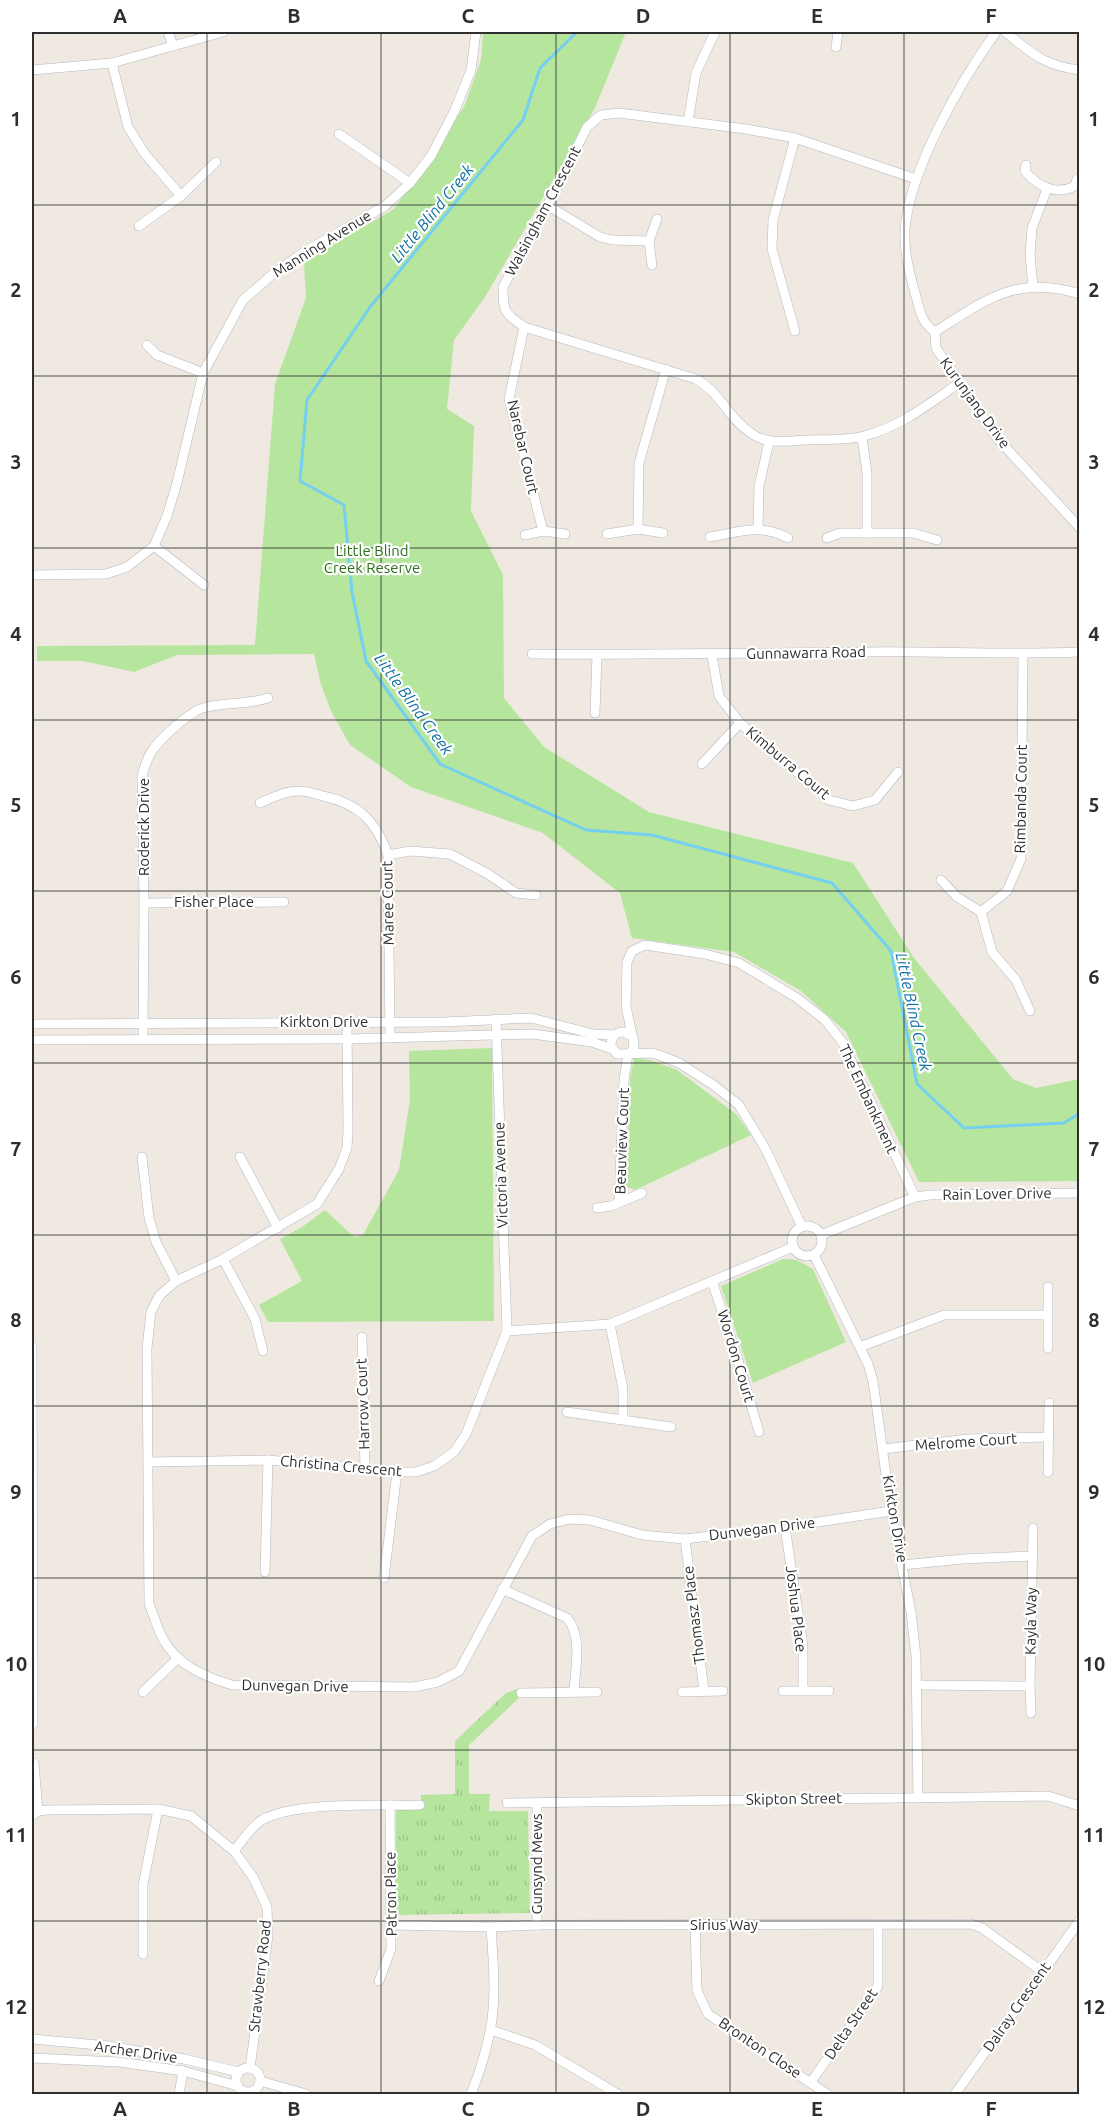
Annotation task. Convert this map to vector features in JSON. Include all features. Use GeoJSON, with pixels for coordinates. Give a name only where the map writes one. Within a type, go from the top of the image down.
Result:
{"type":"FeatureCollection","features":[{"type":"Feature","properties":{"kind":"street"},"geometry":{"type":"LineString","coordinates":[[168,32],[173,46]]}},
{"type":"Feature","properties":{"kind":"street"},"geometry":{"type":"LineString","coordinates":[[32,70],[112,63],[224,32]]}},
{"type":"Feature","properties":{"kind":"street","name":"Manning Avenue"},"geometry":{"type":"LineString","coordinates":[[32,575],[106,574],[127,567],[154,546],[167,516],[177,483],[202,373],[243,300],[274,273],[304,252],[385,206],[410,183],[431,156],[455,110],[471,70],[476,32]]}},
{"type":"Feature","properties":{"kind":"street"},"geometry":{"type":"LineString","coordinates":[[688,122],[696,73],[705,49],[715,32]]}},
{"type":"Feature","properties":{"kind":"street"},"geometry":{"type":"LineString","coordinates":[[836,47],[838,32]]}},
{"type":"Feature","properties":{"kind":"street","name":"Kurunjang Drive"},"geometry":{"type":"LineString","coordinates":[[996,32],[973,63],[916,179],[905,228],[906,262],[924,324],[935,332],[936,348],[997,438],[1080,528]]}},
{"type":"Feature","properties":{"kind":"street"},"geometry":{"type":"LineString","coordinates":[[1005,32],[1038,59],[1060,68],[1080,70]]}},
{"type":"Feature","properties":{"kind":"street"},"geometry":{"type":"LineString","coordinates":[[112,63],[128,127],[145,154],[181,196]]}},
{"type":"Feature","properties":{"kind":"street","name":"Walsingham Crescent"},"geometry":{"type":"LineString","coordinates":[[524,327],[508,316],[503,302],[503,287],[587,127],[596,118],[607,113],[746,129],[795,138],[916,179]]}},
{"type":"Feature","properties":{"kind":"street"},"geometry":{"type":"LineString","coordinates":[[339,134],[410,183]]}},
{"type":"Feature","properties":{"kind":"street"},"geometry":{"type":"LineString","coordinates":[[795,138],[773,220],[772,249],[795,331]]}},
{"type":"Feature","properties":{"kind":"street"},"geometry":{"type":"LineString","coordinates":[[139,226],[181,196],[216,162]]}},
{"type":"Feature","properties":{"kind":"street"},"geometry":{"type":"LineString","coordinates":[[1026,165],[1025,171],[1032,180],[1047,189],[1069,189],[1075,186],[1077,179]]}},
{"type":"Feature","properties":{"kind":"street"},"geometry":{"type":"LineString","coordinates":[[1033,287],[1030,255],[1032,228],[1047,189]]}},
{"type":"Feature","properties":{"kind":"street"},"geometry":{"type":"LineString","coordinates":[[547,205],[600,237],[612,240],[649,241]]}},
{"type":"Feature","properties":{"kind":"street"},"geometry":{"type":"LineString","coordinates":[[652,266],[649,241],[657,219]]}},
{"type":"Feature","properties":{"kind":"street"},"geometry":{"type":"LineString","coordinates":[[935,332],[993,296],[1013,290],[1033,287],[1080,294]]}},
{"type":"Feature","properties":{"kind":"street"},"geometry":{"type":"LineString","coordinates":[[524,327],[696,379],[709,386],[723,401],[735,420],[752,434],[769,442],[862,437],[900,424],[959,383]]}},
{"type":"Feature","properties":{"kind":"street","name":"Narebar Court"},"geometry":{"type":"LineString","coordinates":[[524,327],[509,399],[543,531]]}},
{"type":"Feature","properties":{"kind":"street"},"geometry":{"type":"LineString","coordinates":[[147,345],[157,355],[202,373]]}},
{"type":"Feature","properties":{"kind":"street"},"geometry":{"type":"LineString","coordinates":[[638,529],[639,463],[666,369]]}},
{"type":"Feature","properties":{"kind":"street"},"geometry":{"type":"LineString","coordinates":[[862,437],[867,473],[867,533]]}},
{"type":"Feature","properties":{"kind":"street"},"geometry":{"type":"LineString","coordinates":[[758,528],[759,486],[769,442]]}},
{"type":"Feature","properties":{"kind":"street"},"geometry":{"type":"LineString","coordinates":[[710,537],[758,528],[775,531],[788,538]]}},
{"type":"Feature","properties":{"kind":"street"},"geometry":{"type":"LineString","coordinates":[[607,534],[638,529],[663,533]]}},
{"type":"Feature","properties":{"kind":"street"},"geometry":{"type":"LineString","coordinates":[[525,535],[543,531],[565,534]]}},
{"type":"Feature","properties":{"kind":"street"},"geometry":{"type":"LineString","coordinates":[[827,538],[840,533],[913,533],[937,540]]}},
{"type":"Feature","properties":{"kind":"street"},"geometry":{"type":"LineString","coordinates":[[154,546],[204,585]]}},
{"type":"Feature","properties":{"kind":"street","name":"Gunnawarra Road"},"geometry":{"type":"LineString","coordinates":[[532,654],[712,655],[867,652],[1023,655],[1080,652]]}},
{"type":"Feature","properties":{"kind":"street"},"geometry":{"type":"LineString","coordinates":[[596,713],[597,655]]}},
{"type":"Feature","properties":{"kind":"street","name":"Kimburra Court"},"geometry":{"type":"LineString","coordinates":[[712,655],[719,696],[740,723],[829,800],[853,806],[875,800],[898,772]]}},
{"type":"Feature","properties":{"kind":"street","name":"Rimbanda Court"},"geometry":{"type":"LineString","coordinates":[[981,912],[1008,891],[1021,858],[1023,655]]}},
{"type":"Feature","properties":{"kind":"street","name":"Roderick Drive"},"geometry":{"type":"LineString","coordinates":[[144,1039],[142,777],[150,755],[154,748],[192,713],[203,708],[268,699]]}},
{"type":"Feature","properties":{"kind":"street"},"geometry":{"type":"LineString","coordinates":[[702,764],[740,723]]}},
{"type":"Feature","properties":{"kind":"street","name":"Maree Court"},"geometry":{"type":"LineString","coordinates":[[260,803],[278,795],[299,790],[343,800],[364,814],[382,838],[388,855],[390,1038]]}},
{"type":"Feature","properties":{"kind":"street"},"geometry":{"type":"LineString","coordinates":[[388,855],[410,851],[450,854],[488,874],[516,893],[536,895]]}},
{"type":"Feature","properties":{"kind":"street"},"geometry":{"type":"LineString","coordinates":[[941,880],[957,897],[981,912],[992,952],[1016,980],[1030,1011]]}},
{"type":"Feature","properties":{"kind":"street","name":"Fisher Place"},"geometry":{"type":"LineString","coordinates":[[144,903],[284,902]]}},
{"type":"Feature","properties":{"kind":"street","name":"The Embankment"},"geometry":{"type":"LineString","coordinates":[[632,1036],[626,1006],[628,957],[632,951],[645,945],[705,954],[739,963],[797,998],[825,1020],[843,1043],[915,1197]]}},
{"type":"Feature","properties":{"kind":"street","name":"The Embankment"},"geometry":{"type":"LineString","coordinates":[[615,1035],[626,1006]]}},
{"type":"Feature","properties":{"kind":"street","name":"Kirkton Drive"},"geometry":{"type":"LineString","coordinates":[[32,1024],[347,1023],[531,1018],[593,1034],[615,1035]]}},
{"type":"Feature","properties":{"kind":"street","name":"Victoria Avenue"},"geometry":{"type":"LineString","coordinates":[[496,1019],[507,1331]]}},
{"type":"Feature","properties":{"kind":"street","name":"Dunvegan Drive"},"geometry":{"type":"LineString","coordinates":[[347,1023],[349,1088],[347,1148],[339,1170],[317,1204],[223,1259],[176,1281],[159,1296],[151,1312],[147,1348],[149,1604],[164,1640],[178,1658],[205,1676],[232,1685],[414,1687],[438,1682],[459,1671],[532,1536],[550,1524],[569,1519],[590,1520],[642,1535],[685,1539],[891,1511]]}},
{"type":"Feature","properties":{"kind":"street"},"geometry":{"type":"LineString","coordinates":[[653,1053],[621,1056],[613,1051],[611,1042],[615,1035],[624,1032],[653,1053],[679,1063],[692,1071],[739,1106],[765,1148],[802,1227]]}},
{"type":"Feature","properties":{"kind":"street","name":"Kirkton Drive"},"geometry":{"type":"LineString","coordinates":[[32,1040],[347,1039],[532,1034],[592,1042],[613,1051]]}},
{"type":"Feature","properties":{"kind":"street"},"geometry":{"type":"LineString","coordinates":[[629,1054],[634,1048],[632,1036]]}},
{"type":"Feature","properties":{"kind":"street","name":"Beauview Court"},"geometry":{"type":"LineString","coordinates":[[613,1051],[622,1068],[624,1080]]}},
{"type":"Feature","properties":{"kind":"street","name":"Beauview Court"},"geometry":{"type":"LineString","coordinates":[[619,1202],[624,1080],[629,1054]]}},
{"type":"Feature","properties":{"kind":"street"},"geometry":{"type":"LineString","coordinates":[[142,1157],[149,1218],[156,1242],[176,1281]]}},
{"type":"Feature","properties":{"kind":"street"},"geometry":{"type":"LineString","coordinates":[[240,1157],[278,1228]]}},
{"type":"Feature","properties":{"kind":"street","name":"Beauview Court"},"geometry":{"type":"LineString","coordinates":[[597,1208],[611,1206],[642,1193]]}},
{"type":"Feature","properties":{"kind":"street","name":"Rain Lover Drive"},"geometry":{"type":"LineString","coordinates":[[915,1197],[1080,1193]]}},
{"type":"Feature","properties":{"kind":"street"},"geometry":{"type":"LineString","coordinates":[[821,1235],[915,1197]]}},
{"type":"Feature","properties":{"kind":"street"},"geometry":{"type":"LineString","coordinates":[[802,1227],[815,1228],[821,1235],[820,1249],[814,1255],[802,1256],[793,1248],[793,1236],[802,1227]]}},
{"type":"Feature","properties":{"kind":"street"},"geometry":{"type":"LineString","coordinates":[[507,1331],[610,1324],[793,1248]]}},
{"type":"Feature","properties":{"kind":"street","name":"Kirkton Drive"},"geometry":{"type":"LineString","coordinates":[[814,1255],[860,1347],[873,1381],[891,1511],[911,1612],[916,1685],[918,1797]]}},
{"type":"Feature","properties":{"kind":"street"},"geometry":{"type":"LineString","coordinates":[[223,1259],[255,1319],[263,1351]]}},
{"type":"Feature","properties":{"kind":"street","name":"Wordon Court"},"geometry":{"type":"LineString","coordinates":[[712,1281],[759,1432]]}},
{"type":"Feature","properties":{"kind":"street"},"geometry":{"type":"LineString","coordinates":[[1048,1287],[1048,1348]]}},
{"type":"Feature","properties":{"kind":"street"},"geometry":{"type":"LineString","coordinates":[[860,1347],[944,1315],[1047,1315]]}},
{"type":"Feature","properties":{"kind":"street"},"geometry":{"type":"LineString","coordinates":[[610,1324],[622,1389],[623,1419]]}},
{"type":"Feature","properties":{"kind":"street","name":"Christina Crescent"},"geometry":{"type":"LineString","coordinates":[[149,1462],[268,1460],[397,1472],[416,1472],[434,1466],[454,1452],[466,1434],[507,1331]]}},
{"type":"Feature","properties":{"kind":"street","name":"Harrow Court"},"geometry":{"type":"LineString","coordinates":[[362,1336],[365,1470]]}},
{"type":"Feature","properties":{"kind":"street"},"geometry":{"type":"LineString","coordinates":[[32,1346],[32,1724]]}},
{"type":"Feature","properties":{"kind":"street"},"geometry":{"type":"LineString","coordinates":[[1048,1472],[1049,1403]]}},
{"type":"Feature","properties":{"kind":"street"},"geometry":{"type":"LineString","coordinates":[[567,1412],[671,1427]]}},
{"type":"Feature","properties":{"kind":"street","name":"Melrome Court"},"geometry":{"type":"LineString","coordinates":[[883,1449],[968,1439],[1049,1437]]}},
{"type":"Feature","properties":{"kind":"street"},"geometry":{"type":"LineString","coordinates":[[265,1572],[268,1460]]}},
{"type":"Feature","properties":{"kind":"street"},"geometry":{"type":"LineString","coordinates":[[384,1578],[397,1472]]}},
{"type":"Feature","properties":{"kind":"street","name":"Joshua Place"},"geometry":{"type":"LineString","coordinates":[[785,1527],[802,1646],[803,1690]]}},
{"type":"Feature","properties":{"kind":"street","name":"Kayla Way"},"geometry":{"type":"LineString","coordinates":[[1031,1713],[1033,1528]]}},
{"type":"Feature","properties":{"kind":"street","name":"Thomasz Place"},"geometry":{"type":"LineString","coordinates":[[685,1539],[704,1691]]}},
{"type":"Feature","properties":{"kind":"street"},"geometry":{"type":"LineString","coordinates":[[903,1565],[963,1559],[1032,1556]]}},
{"type":"Feature","properties":{"kind":"street"},"geometry":{"type":"LineString","coordinates":[[502,1589],[567,1618],[575,1627],[577,1637],[574,1692]]}},
{"type":"Feature","properties":{"kind":"street"},"geometry":{"type":"LineString","coordinates":[[143,1692],[178,1658]]}},
{"type":"Feature","properties":{"kind":"street"},"geometry":{"type":"LineString","coordinates":[[916,1685],[1030,1686]]}},
{"type":"Feature","properties":{"kind":"street"},"geometry":{"type":"LineString","coordinates":[[682,1692],[723,1691]]}},
{"type":"Feature","properties":{"kind":"street"},"geometry":{"type":"LineString","coordinates":[[783,1691],[828,1691]]}},
{"type":"Feature","properties":{"kind":"street"},"geometry":{"type":"LineString","coordinates":[[521,1693],[597,1692]]}},
{"type":"Feature","properties":{"kind":"street","name":"Strawberry Road"},"geometry":{"type":"LineString","coordinates":[[34,1763],[35,1813],[158,1809],[191,1816],[234,1851],[253,1876],[267,1907],[268,1936],[250,2068]]}},
{"type":"Feature","properties":{"kind":"street","name":"Skipton Street"},"geometry":{"type":"LineString","coordinates":[[507,1803],[1048,1796],[1080,1806]]}},
{"type":"Feature","properties":{"kind":"street","name":"Gunsynd Mews"},"geometry":{"type":"LineString","coordinates":[[537,1803],[537,1925]]}},
{"type":"Feature","properties":{"kind":"street"},"geometry":{"type":"LineString","coordinates":[[234,1851],[261,1820],[283,1811],[309,1808],[420,1805]]}},
{"type":"Feature","properties":{"kind":"street","name":"Patron Place"},"geometry":{"type":"LineString","coordinates":[[379,1981],[391,1949],[390,1806]]}},
{"type":"Feature","properties":{"kind":"street"},"geometry":{"type":"LineString","coordinates":[[143,1954],[143,1885],[158,1809]]}},
{"type":"Feature","properties":{"kind":"street","name":"Dalray Crescent"},"geometry":{"type":"LineString","coordinates":[[955,2094],[1080,1920]]}},
{"type":"Feature","properties":{"kind":"street","name":"Sirius Way"},"geometry":{"type":"LineString","coordinates":[[391,1925],[491,1927],[970,1924],[982,1928],[1043,1972]]}},
{"type":"Feature","properties":{"kind":"street","name":"Bronton Close"},"geometry":{"type":"LineString","coordinates":[[695,1925],[697,1990],[708,2014],[827,2094]]}},
{"type":"Feature","properties":{"kind":"street","name":"Delta Street"},"geometry":{"type":"LineString","coordinates":[[811,2082],[878,1986],[878,1925]]}},
{"type":"Feature","properties":{"kind":"street"},"geometry":{"type":"LineString","coordinates":[[471,2094],[482,2065],[491,2030],[494,1992],[491,1927]]}},
{"type":"Feature","properties":{"kind":"street"},"geometry":{"type":"LineString","coordinates":[[491,2030],[535,2045],[618,2094]]}},
{"type":"Feature","properties":{"kind":"street","name":"Archer Drive"},"geometry":{"type":"LineString","coordinates":[[32,2039],[109,2046],[184,2058],[239,2072]]}},
{"type":"Feature","properties":{"kind":"street","name":"Archer Drive"},"geometry":{"type":"LineString","coordinates":[[32,2058],[119,2062],[183,2072],[238,2086]]}},
{"type":"Feature","properties":{"kind":"street"},"geometry":{"type":"LineString","coordinates":[[250,2068],[259,2074],[260,2082],[257,2088],[251,2092],[243,2091],[236,2079],[239,2072],[250,2068]]}},
{"type":"Feature","properties":{"kind":"street"},"geometry":{"type":"LineString","coordinates":[[179,2094],[183,2072]]}},
{"type":"Feature","properties":{"kind":"street"},"geometry":{"type":"LineString","coordinates":[[260,2082],[306,2094]]}},
{"type":"Feature","properties":{"kind":"green space","name":"Little Blind Creek Reserve"},"geometry":{"type":"Polygon","coordinates":[[[483,32],[626,32],[595,108],[485,297],[454,340],[447,409],[474,426],[471,511],[503,575],[504,698],[544,747],[649,812],[853,863],[914,958],[1013,1079],[1036,1088],[1079,1079],[1079,1181],[919,1182],[846,1032],[801,991],[734,952],[632,938],[620,893],[543,833],[411,787],[350,745],[332,713],[321,685],[314,654],[177,655],[134,672],[83,661],[37,661],[37,646],[255,645],[275,384],[306,298],[304,262],[394,209],[464,107],[481,60],[483,32]]]}},
{"type":"Feature","properties":{"kind":"green space"},"geometry":{"type":"Polygon","coordinates":[[[492,1048],[494,1321],[268,1322],[259,1305],[302,1281],[280,1239],[302,1227],[325,1210],[354,1237],[363,1235],[399,1170],[410,1100],[409,1051],[492,1048]]]}},
{"type":"Feature","properties":{"kind":"green space"},"geometry":{"type":"Polygon","coordinates":[[[634,1058],[650,1060],[677,1070],[736,1114],[751,1135],[635,1190],[626,1186],[630,1079],[634,1058]]]}},
{"type":"Feature","properties":{"kind":"green space"},"geometry":{"type":"Polygon","coordinates":[[[783,1259],[797,1260],[813,1269],[846,1342],[753,1383],[721,1286],[783,1259]]]}},
{"type":"Feature","properties":{"kind":"green space"},"geometry":{"type":"Polygon","coordinates":[[[520,1688],[520,1697],[469,1745],[469,1794],[490,1794],[489,1811],[528,1811],[530,1913],[396,1915],[396,1809],[420,1810],[421,1795],[455,1794],[455,1741],[506,1693],[520,1688]]]}},
{"type":"Feature","properties":{"kind":"waterway","name":"Little Blind Creek"},"geometry":{"type":"LineString","coordinates":[[577,32],[540,68],[523,120],[370,307],[307,400],[300,481],[344,505],[352,592],[366,661],[440,764],[586,830],[652,835],[832,883],[891,951],[917,1084],[964,1128],[1064,1123],[1080,1113]]}}]}
